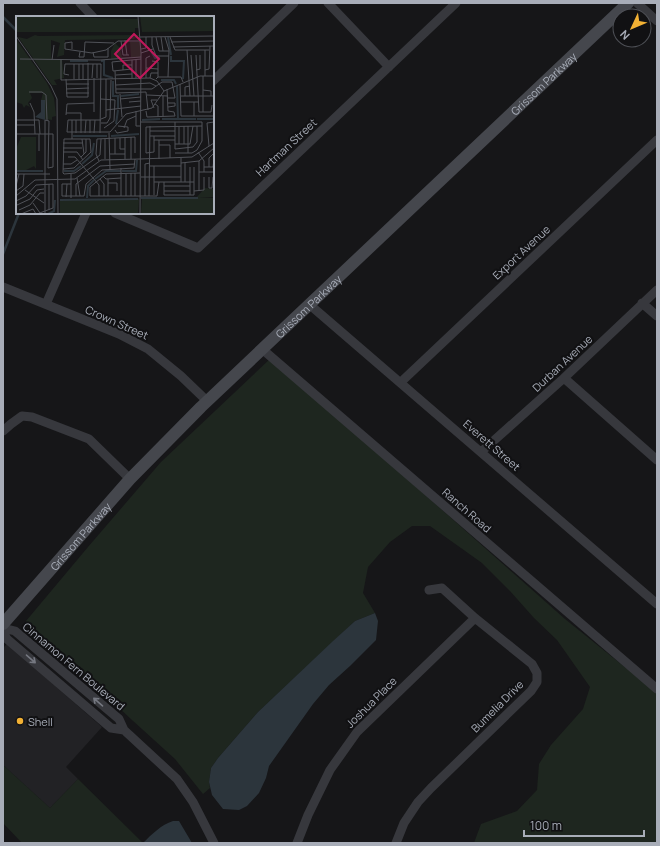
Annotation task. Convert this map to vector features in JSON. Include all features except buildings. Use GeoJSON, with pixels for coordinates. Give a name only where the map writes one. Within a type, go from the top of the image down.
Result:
{"type":"FeatureCollection","features":[{"type":"Feature","properties":{"kind":"main road","name":"Grissom Parkway"},"geometry":{"type":"LineString","coordinates":[[3,624],[130,479],[207,401],[628,3]]}},
{"type":"Feature","properties":{"kind":"street"},"geometry":{"type":"LineString","coordinates":[[80,3],[92,16]]}},
{"type":"Feature","properties":{"kind":"street"},"geometry":{"type":"LineString","coordinates":[[214,80],[294,3]]}},
{"type":"Feature","properties":{"kind":"street"},"geometry":{"type":"LineString","coordinates":[[328,3],[389,66]]}},
{"type":"Feature","properties":{"kind":"street","name":"Hartman Street"},"geometry":{"type":"LineString","coordinates":[[117,214],[198,248],[456,3]]}},
{"type":"Feature","properties":{"kind":"street"},"geometry":{"type":"LineString","coordinates":[[637,3],[657,21]]}},
{"type":"Feature","properties":{"kind":"street","name":"Export Avenue"},"geometry":{"type":"LineString","coordinates":[[401,382],[657,140]]}},
{"type":"Feature","properties":{"kind":"street"},"geometry":{"type":"LineString","coordinates":[[46,304],[86,214]]}},
{"type":"Feature","properties":{"kind":"street","name":"Crown Street"},"geometry":{"type":"LineString","coordinates":[[3,287],[119,334],[148,349],[181,376],[207,401]]}},
{"type":"Feature","properties":{"kind":"street","name":"Durban Avenue"},"geometry":{"type":"LineString","coordinates":[[481,452],[564,378],[657,290]]}},
{"type":"Feature","properties":{"kind":"street"},"geometry":{"type":"LineString","coordinates":[[642,304],[657,316]]}},
{"type":"Feature","properties":{"kind":"street","name":"Everett Street"},"geometry":{"type":"LineString","coordinates":[[310,305],[657,604]]}},
{"type":"Feature","properties":{"kind":"street","name":"Ranch Road"},"geometry":{"type":"LineString","coordinates":[[262,349],[657,689]]}},
{"type":"Feature","properties":{"kind":"street"},"geometry":{"type":"LineString","coordinates":[[564,378],[657,460]]}},
{"type":"Feature","properties":{"kind":"street"},"geometry":{"type":"LineString","coordinates":[[3,432],[22,416],[32,417],[89,440],[130,479]]}},
{"type":"Feature","properties":{"kind":"street","name":"Bumelia Drive"},"geometry":{"type":"LineString","coordinates":[[396,843],[404,823],[418,802],[430,788],[531,691],[537,682],[537,673],[532,664],[442,588],[429,590]]}},
{"type":"Feature","properties":{"kind":"street","name":"Joshua Place"},"geometry":{"type":"LineString","coordinates":[[297,843],[308,815],[330,770],[357,732],[476,618]]}},
{"type":"Feature","properties":{"kind":"street","name":"Cinnamon Fern Boulevard"},"geometry":{"type":"LineString","coordinates":[[3,628],[15,631],[119,719],[124,730],[177,780],[194,802],[214,843]]}},
{"type":"Feature","properties":{"kind":"street","name":"Cinnamon Fern Boulevard"},"geometry":{"type":"LineString","coordinates":[[3,632],[7,638],[111,728],[124,730]]}},
{"type":"Feature","properties":{"kind":"shaded area"},"geometry":{"type":"Polygon","coordinates":[[[271,358],[565,619],[657,693],[657,843],[474,843],[481,824],[517,811],[537,790],[539,764],[551,745],[583,709],[590,687],[557,640],[534,618],[510,591],[482,563],[430,526],[412,526],[390,542],[368,567],[363,593],[375,613],[355,621],[258,712],[211,768],[209,782],[210,788],[203,794],[175,759],[26,621],[161,462],[271,358]]]}},
{"type":"Feature","properties":{"kind":"shaded area"},"geometry":{"type":"Polygon","coordinates":[[[375,613],[378,621],[376,640],[329,685],[313,704],[269,766],[266,778],[259,793],[247,806],[239,810],[223,809],[212,795],[209,782],[211,768],[218,758],[258,712],[333,641],[355,621],[375,613]]]}},
{"type":"Feature","properties":{"kind":"shaded area"},"geometry":{"type":"Polygon","coordinates":[[[7,644],[102,727],[66,767],[78,779],[50,808],[3,765],[3,648],[7,644]]]}},
{"type":"Feature","properties":{"kind":"shaded area"},"geometry":{"type":"Polygon","coordinates":[[[3,765],[50,808],[78,779],[143,843],[22,843],[3,823],[3,765]]]}},
{"type":"Feature","properties":{"kind":"shaded area"},"geometry":{"type":"Polygon","coordinates":[[[173,821],[179,821],[192,843],[143,843],[161,827],[173,821]]]}},
{"type":"Feature","properties":{"kind":"waterway"},"geometry":{"type":"LineString","coordinates":[[3,17],[16,30]]}},
{"type":"Feature","properties":{"kind":"waterway"},"geometry":{"type":"LineString","coordinates":[[3,254],[19,214]]}},
{"type":"Feature","properties":{"kind":"place","name":"Shell"},"geometry":{"type":"Point","coordinates":[20,721]}}]}
